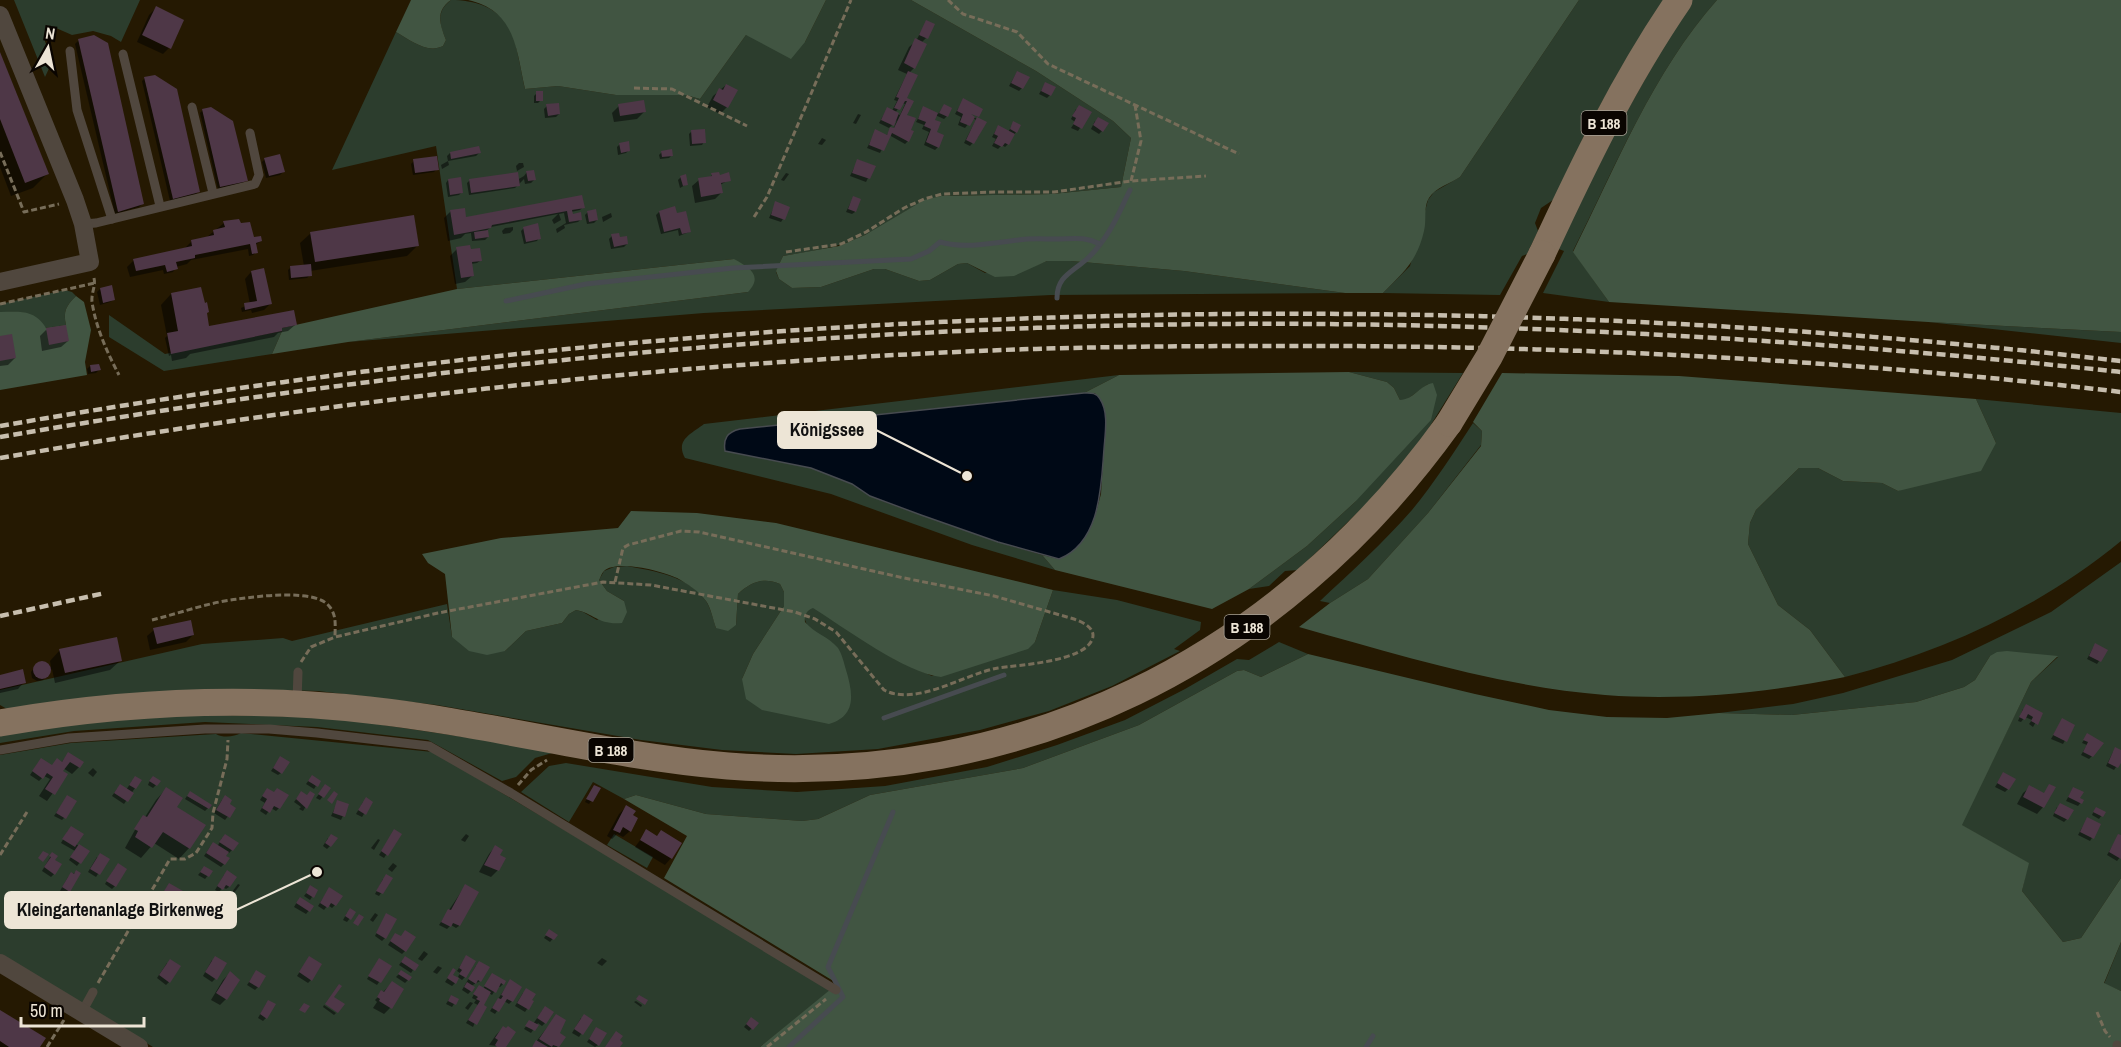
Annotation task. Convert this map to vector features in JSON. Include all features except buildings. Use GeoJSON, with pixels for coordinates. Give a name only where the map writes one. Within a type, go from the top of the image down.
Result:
{"type":"FeatureCollection","features":[{"type":"Feature","properties":{"kind":"main road","name":"B 188"},"geometry":{"type":"LineString","coordinates":[[0,723],[152,705],[226,702],[297,704],[418,716],[689,762],[762,768],[839,767],[874,765],[939,756],[1037,731],[1128,695],[1204,654],[1248,626],[1287,597],[1366,524],[1419,464],[1449,423],[1489,357],[1542,254],[1608,116],[1646,50],[1679,0]]}},
{"type":"Feature","properties":{"kind":"street"},"geometry":{"type":"LineString","coordinates":[[0,15],[75,200],[83,224],[90,262],[0,282]]}},
{"type":"Feature","properties":{"kind":"street"},"geometry":{"type":"LineString","coordinates":[[0,963],[139,1047]]}},
{"type":"Feature","properties":{"kind":"lane"},"geometry":{"type":"LineString","coordinates":[[70,51],[77,110],[112,219]]}},
{"type":"Feature","properties":{"kind":"lane"},"geometry":{"type":"LineString","coordinates":[[123,54],[160,206]]}},
{"type":"Feature","properties":{"kind":"lane"},"geometry":{"type":"LineString","coordinates":[[192,107],[213,193]]}},
{"type":"Feature","properties":{"kind":"lane"},"geometry":{"type":"LineString","coordinates":[[83,224],[96,223],[255,184],[259,175],[250,134]]}},
{"type":"Feature","properties":{"kind":"lane"},"geometry":{"type":"LineString","coordinates":[[297,704],[298,672]]}},
{"type":"Feature","properties":{"kind":"lane"},"geometry":{"type":"LineString","coordinates":[[0,750],[69,738],[172,730],[229,729],[317,732],[429,746],[511,793],[836,990]]}},
{"type":"Feature","properties":{"kind":"lane"},"geometry":{"type":"LineString","coordinates":[[77,1009],[93,992]]}},
{"type":"Feature","properties":{"kind":"path"},"geometry":{"type":"LineString","coordinates":[[754,217],[767,197],[851,0]]}},
{"type":"Feature","properties":{"kind":"path"},"geometry":{"type":"LineString","coordinates":[[948,0],[963,14],[1017,32],[1048,64],[1239,154]]}},
{"type":"Feature","properties":{"kind":"path"},"geometry":{"type":"LineString","coordinates":[[634,88],[672,89],[747,126]]}},
{"type":"Feature","properties":{"kind":"path"},"geometry":{"type":"LineString","coordinates":[[1131,181],[1142,141],[1135,105]]}},
{"type":"Feature","properties":{"kind":"path"},"geometry":{"type":"LineString","coordinates":[[0,152],[24,212],[75,200]]}},
{"type":"Feature","properties":{"kind":"path"},"geometry":{"type":"LineString","coordinates":[[786,252],[841,244],[866,232],[904,208],[942,194],[1054,192],[1131,181],[1206,176]]}},
{"type":"Feature","properties":{"kind":"path"},"geometry":{"type":"LineString","coordinates":[[90,262],[95,283],[92,293],[95,316],[105,348],[119,375]]}},
{"type":"Feature","properties":{"kind":"path"},"geometry":{"type":"LineString","coordinates":[[0,304],[95,283]]}},
{"type":"Feature","properties":{"kind":"path"},"geometry":{"type":"LineString","coordinates":[[298,672],[302,658],[310,647],[335,637],[525,595],[603,582],[651,585],[795,612],[815,619],[836,632],[884,690],[894,696],[943,686],[996,668],[1029,666],[1054,660],[1079,652],[1090,644],[1093,635],[1092,630],[1086,624],[1074,619],[994,596],[699,532],[681,531],[628,545],[623,548],[615,582]]}},
{"type":"Feature","properties":{"kind":"path"},"geometry":{"type":"LineString","coordinates":[[152,620],[238,599],[308,596],[321,599],[329,606],[336,619],[335,637]]}},
{"type":"Feature","properties":{"kind":"path"},"geometry":{"type":"LineString","coordinates":[[93,992],[170,859],[184,859],[196,853],[212,828],[213,813],[227,759],[229,729]]}},
{"type":"Feature","properties":{"kind":"path"},"geometry":{"type":"LineString","coordinates":[[0,855],[27,812]]}},
{"type":"Feature","properties":{"kind":"path"},"geometry":{"type":"LineString","coordinates":[[767,1047],[836,990]]}},
{"type":"Feature","properties":{"kind":"path"},"geometry":{"type":"LineString","coordinates":[[47,1047],[77,1009]]}},
{"type":"Feature","properties":{"kind":"path"},"geometry":{"type":"LineString","coordinates":[[2097,1012],[2104,1031],[2118,1046]]}},
{"type":"Feature","properties":{"kind":"green space"},"geometry":{"type":"Polygon","coordinates":[[[14,0],[140,0],[121,42],[111,36],[93,31],[72,35],[56,28],[46,30],[44,38],[51,58],[45,77],[14,0]]]}},
{"type":"Feature","properties":{"kind":"green space"},"geometry":{"type":"Polygon","coordinates":[[[411,0],[451,0],[446,4],[440,18],[446,40],[443,46],[425,47],[396,32],[411,0]]]}},
{"type":"Feature","properties":{"kind":"green space"},"geometry":{"type":"Polygon","coordinates":[[[451,0],[469,1],[485,6],[506,22],[515,42],[525,89],[558,86],[616,95],[686,95],[700,99],[746,35],[805,42],[826,0],[911,0],[1036,71],[1113,121],[1131,138],[1121,187],[1052,194],[941,196],[931,199],[846,243],[783,256],[776,272],[779,279],[792,288],[821,287],[874,269],[885,269],[919,281],[930,280],[958,264],[967,263],[985,273],[1034,266],[1047,261],[1071,261],[1184,271],[1345,293],[1051,295],[704,313],[348,342],[748,292],[734,259],[457,289],[436,146],[332,170],[396,32],[425,47],[443,46],[446,40],[440,18],[446,4],[451,0]]]}},
{"type":"Feature","properties":{"kind":"green space"},"geometry":{"type":"Polygon","coordinates":[[[468,0],[826,0],[805,42],[791,59],[746,35],[700,99],[686,95],[616,95],[558,86],[525,89],[516,46],[505,22],[484,5],[468,0]]]}},
{"type":"Feature","properties":{"kind":"green space"},"geometry":{"type":"Polygon","coordinates":[[[911,0],[1579,0],[1460,177],[1439,189],[1429,198],[1426,205],[1424,231],[1418,250],[1403,272],[1383,293],[1345,293],[1184,271],[1071,261],[1047,261],[1014,276],[995,277],[967,263],[958,264],[930,280],[919,281],[885,269],[874,269],[821,287],[792,288],[779,279],[776,271],[783,256],[839,246],[865,235],[924,200],[941,196],[1052,194],[1121,187],[1131,138],[1113,121],[1036,71],[911,0]]]}},
{"type":"Feature","properties":{"kind":"green space"},"geometry":{"type":"Polygon","coordinates":[[[1579,0],[1666,0],[1623,65],[1588,127],[1556,198],[1541,208],[1535,223],[1538,231],[1527,254],[1522,256],[1500,295],[1383,293],[1410,266],[1428,200],[1434,192],[1460,177],[1579,0]]]}},
{"type":"Feature","properties":{"kind":"green space"},"geometry":{"type":"Polygon","coordinates":[[[1692,0],[1717,0],[1694,28],[1655,89],[1573,251],[1609,302],[1543,293],[1564,251],[1556,248],[1587,182],[1692,0]]]}},
{"type":"Feature","properties":{"kind":"green space"},"geometry":{"type":"Polygon","coordinates":[[[1717,0],[2121,0],[2121,332],[1609,302],[1573,252],[1655,89],[1694,28],[1717,0]]]}},
{"type":"Feature","properties":{"kind":"green space"},"geometry":{"type":"Polygon","coordinates":[[[734,259],[749,268],[754,276],[755,281],[748,292],[348,342],[272,354],[282,328],[457,289],[734,259]]]}},
{"type":"Feature","properties":{"kind":"green space"},"geometry":{"type":"Polygon","coordinates":[[[65,290],[76,296],[66,309],[66,325],[46,328],[26,313],[0,312],[0,304],[65,290]]]}},
{"type":"Feature","properties":{"kind":"green space"},"geometry":{"type":"Polygon","coordinates":[[[76,296],[84,302],[91,330],[85,362],[87,375],[0,390],[0,312],[26,313],[37,317],[46,328],[66,325],[66,309],[76,296]]]}},
{"type":"Feature","properties":{"kind":"green space"},"geometry":{"type":"Polygon","coordinates":[[[109,315],[165,354],[282,331],[272,354],[164,371],[109,337],[109,315]]]}},
{"type":"Feature","properties":{"kind":"green space"},"geometry":{"type":"Polygon","coordinates":[[[1928,322],[2121,332],[2121,343],[1928,322]]]}},
{"type":"Feature","properties":{"kind":"green space"},"geometry":{"type":"Polygon","coordinates":[[[1349,372],[1463,373],[1422,439],[1385,486],[1298,570],[1285,571],[1269,586],[1249,589],[1307,546],[1355,502],[1428,384],[1406,400],[1400,400],[1394,388],[1387,382],[1349,372]]]}},
{"type":"Feature","properties":{"kind":"green space"},"geometry":{"type":"Polygon","coordinates":[[[1349,372],[1387,382],[1394,388],[1400,400],[1409,398],[1424,386],[1433,383],[1437,395],[1431,420],[1355,502],[1307,546],[1249,589],[1212,609],[1055,570],[1042,555],[1059,559],[1081,542],[1095,516],[1101,494],[1104,410],[1095,393],[1084,393],[1119,375],[1349,372]]]}},
{"type":"Feature","properties":{"kind":"green space"},"geometry":{"type":"Polygon","coordinates":[[[1502,373],[1679,376],[1976,399],[1996,443],[1981,471],[1898,491],[1882,483],[1843,481],[1818,468],[1799,468],[1756,510],[1750,523],[1748,544],[1778,605],[1810,630],[1845,677],[1726,694],[1665,697],[1605,695],[1566,691],[1489,677],[1413,659],[1299,627],[1330,603],[1368,579],[1428,513],[1481,446],[1482,431],[1473,422],[1502,373]]]}},
{"type":"Feature","properties":{"kind":"green space"},"geometry":{"type":"Polygon","coordinates":[[[1119,375],[1084,393],[740,429],[767,459],[811,468],[852,484],[870,496],[887,503],[1042,555],[1055,570],[972,545],[831,494],[685,458],[682,452],[686,438],[704,424],[1119,375]]]}},
{"type":"Feature","properties":{"kind":"green space"},"geometry":{"type":"Polygon","coordinates":[[[1976,399],[2121,413],[2121,541],[2058,586],[1990,624],[1919,654],[1845,677],[1810,630],[1778,605],[1748,544],[1750,523],[1756,510],[1799,468],[1818,468],[1843,481],[1882,483],[1898,491],[1996,443],[1976,399]]]}},
{"type":"Feature","properties":{"kind":"green space"},"geometry":{"type":"Polygon","coordinates":[[[1473,423],[1482,431],[1481,445],[1428,513],[1368,579],[1330,603],[1320,601],[1412,510],[1473,423]]]}},
{"type":"Feature","properties":{"kind":"green space"},"geometry":{"type":"Polygon","coordinates":[[[631,511],[697,513],[776,523],[1053,590],[1035,642],[1028,649],[941,677],[926,674],[893,659],[813,608],[811,609],[806,613],[805,622],[838,648],[850,687],[849,709],[838,720],[829,724],[762,710],[746,699],[742,679],[753,654],[784,606],[784,592],[780,584],[774,582],[758,582],[738,594],[736,625],[728,631],[716,628],[706,601],[697,591],[681,580],[651,570],[618,566],[604,571],[599,580],[607,591],[624,601],[627,612],[622,623],[602,621],[576,610],[569,614],[562,623],[526,631],[505,651],[487,655],[469,651],[452,637],[445,574],[428,563],[422,554],[501,538],[618,528],[631,511]]]}},
{"type":"Feature","properties":{"kind":"green space"},"geometry":{"type":"Polygon","coordinates":[[[2121,562],[2121,878],[2081,938],[2063,942],[2022,891],[2028,863],[1961,825],[2031,682],[2058,657],[1990,656],[1975,680],[1964,687],[1916,702],[1792,715],[1719,713],[1793,704],[1843,693],[1952,660],[2051,612],[2121,562]]]}},
{"type":"Feature","properties":{"kind":"green space"},"geometry":{"type":"Polygon","coordinates":[[[627,566],[670,576],[690,586],[706,601],[716,628],[736,625],[738,594],[748,586],[763,581],[780,584],[784,592],[784,606],[753,654],[742,679],[807,625],[804,617],[813,607],[894,659],[932,676],[1035,642],[1053,590],[1117,600],[1201,622],[1200,630],[1174,649],[1180,651],[1112,686],[1049,711],[980,730],[878,749],[796,754],[722,750],[641,740],[437,705],[318,691],[279,690],[7,709],[0,705],[0,690],[202,644],[283,638],[292,641],[447,604],[452,637],[505,651],[526,631],[562,623],[569,614],[576,610],[597,620],[624,601],[607,591],[599,580],[604,571],[627,566]]]}},
{"type":"Feature","properties":{"kind":"green space"},"geometry":{"type":"Polygon","coordinates":[[[1279,642],[1308,654],[1261,677],[1244,670],[1237,671],[1139,725],[1023,768],[870,795],[818,819],[802,821],[706,814],[636,795],[624,799],[593,782],[569,822],[521,792],[549,766],[566,763],[712,787],[797,792],[885,786],[987,767],[1125,720],[1237,659],[1249,660],[1279,642]]]}},
{"type":"Feature","properties":{"kind":"green space"},"geometry":{"type":"Polygon","coordinates":[[[1997,652],[2058,656],[2031,682],[1962,825],[2029,863],[2022,891],[2063,942],[2081,938],[2121,878],[2121,942],[2104,983],[2121,991],[2121,1047],[760,1047],[831,989],[835,982],[664,878],[687,836],[624,799],[636,795],[706,814],[802,821],[818,819],[870,795],[1023,768],[1139,725],[1237,671],[1244,670],[1261,677],[1308,654],[1549,710],[1607,717],[1667,718],[1719,713],[1792,715],[1916,702],[1964,687],[1975,680],[1990,656],[1997,652]]]}},
{"type":"Feature","properties":{"kind":"green space"},"geometry":{"type":"Polygon","coordinates":[[[154,714],[329,717],[559,751],[535,758],[516,777],[502,781],[428,740],[317,727],[205,722],[74,731],[0,743],[0,733],[154,714]]]}},
{"type":"Feature","properties":{"kind":"green space"},"geometry":{"type":"Polygon","coordinates":[[[241,733],[433,752],[832,989],[760,1047],[153,1047],[0,955],[0,755],[71,743],[216,734],[228,736],[241,733]]]}},
{"type":"Feature","properties":{"kind":"green space"},"geometry":{"type":"Polygon","coordinates":[[[614,834],[653,857],[647,868],[607,845],[614,834]]]}},
{"type":"Feature","properties":{"kind":"green space"},"geometry":{"type":"Polygon","coordinates":[[[2121,942],[2121,991],[2104,984],[2121,942]]]}},
{"type":"Feature","properties":{"kind":"shaded area"},"geometry":{"type":"Polygon","coordinates":[[[1084,393],[1097,395],[1105,410],[1106,430],[1100,496],[1091,526],[1083,540],[1073,551],[1059,559],[998,542],[921,515],[870,496],[852,484],[811,468],[725,451],[727,437],[740,429],[1084,393]]]}},
{"type":"Feature","properties":{"kind":"waterway"},"geometry":{"type":"LineString","coordinates":[[1057,298],[1057,291],[1064,277],[1090,256],[1106,237],[1130,190]]}},
{"type":"Feature","properties":{"kind":"waterway"},"geometry":{"type":"LineString","coordinates":[[506,301],[586,284],[733,268],[911,259],[929,251],[940,242],[970,245],[1028,239],[1078,239],[1100,244]]}},
{"type":"Feature","properties":{"kind":"waterway"},"geometry":{"type":"LineString","coordinates":[[884,718],[1004,675]]}},
{"type":"Feature","properties":{"kind":"waterway"},"geometry":{"type":"LineString","coordinates":[[789,1047],[843,997],[828,967],[893,812]]}},
{"type":"Feature","properties":{"kind":"waterway"},"geometry":{"type":"LineString","coordinates":[[1366,1047],[1373,1036]]}},
{"type":"Feature","properties":{"kind":"railway"},"geometry":{"type":"LineString","coordinates":[[0,426],[263,385],[527,353],[793,330],[1058,317],[1324,314],[1590,320],[1856,336],[2121,361]]}},
{"type":"Feature","properties":{"kind":"railway"},"geometry":{"type":"LineString","coordinates":[[0,437],[173,409],[520,364],[695,348],[870,336],[1045,328],[1220,324],[1486,327],[1668,335],[1849,347],[2121,372]]}},
{"type":"Feature","properties":{"kind":"railway"},"geometry":{"type":"LineString","coordinates":[[0,458],[232,421],[466,391],[700,368],[1020,349],[1383,346],[1594,351],[1911,371],[2121,392]]}},
{"type":"Feature","properties":{"kind":"railway"},"geometry":{"type":"LineString","coordinates":[[0,616],[105,593]]}},
{"type":"Feature","properties":{"kind":"place","name":"Königssee"},"geometry":{"type":"Point","coordinates":[967,476]}},
{"type":"Feature","properties":{"kind":"place","name":"Kleingartenanlage Birkenweg"},"geometry":{"type":"Point","coordinates":[317,872]}}]}
